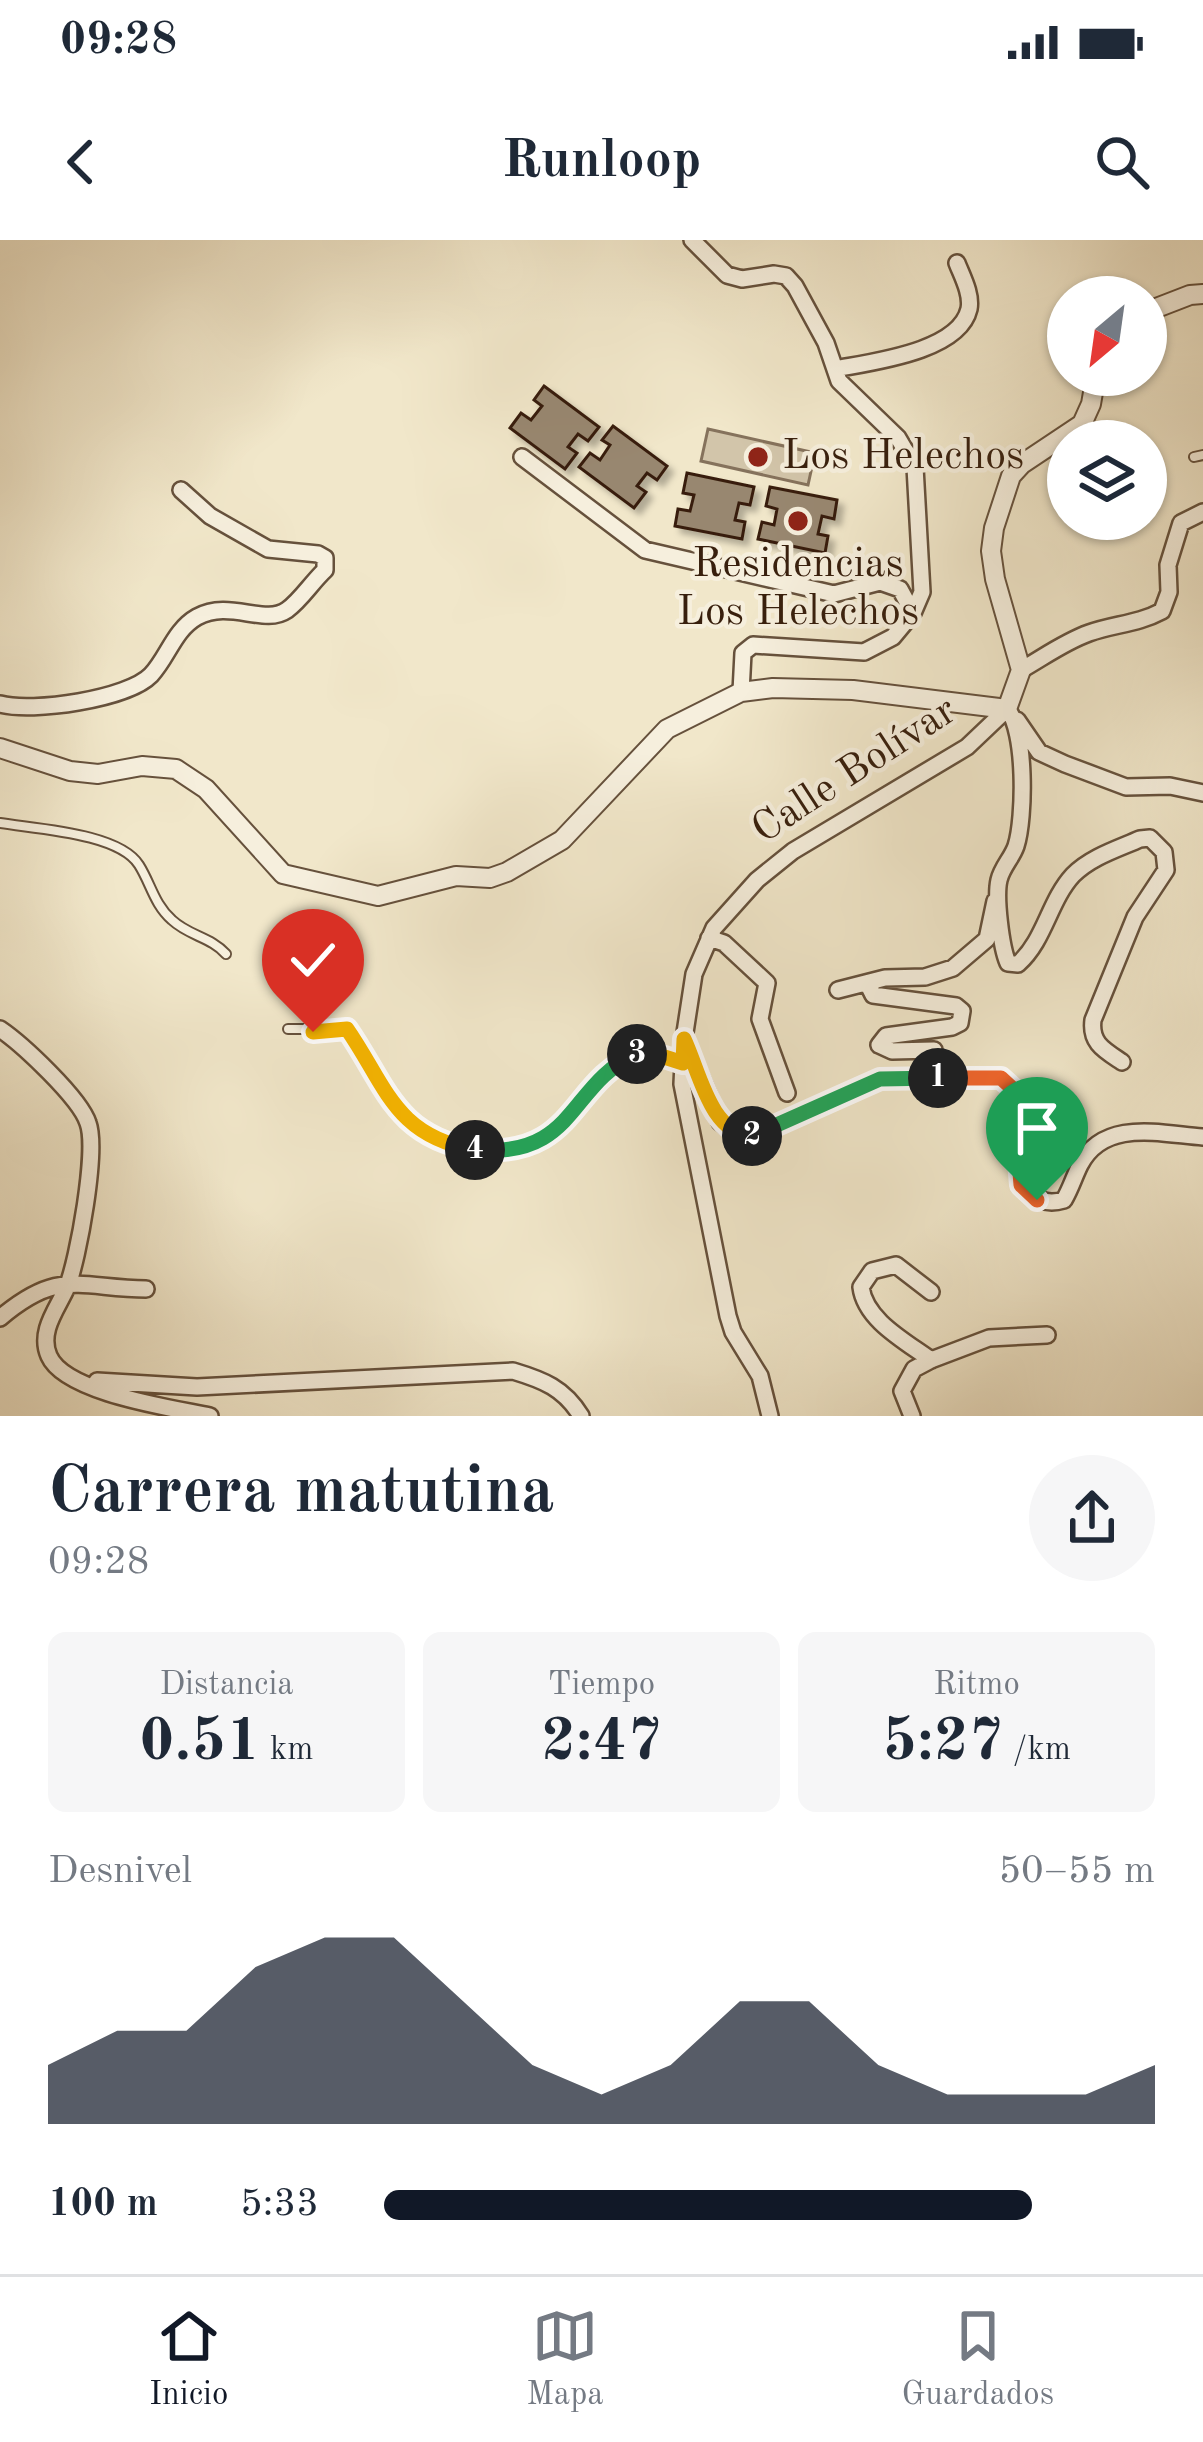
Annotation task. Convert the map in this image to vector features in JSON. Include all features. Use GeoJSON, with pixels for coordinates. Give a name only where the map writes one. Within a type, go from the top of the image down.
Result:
{"type":"FeatureCollection","features":[{"type":"Feature","properties":{"kind":"street"},"geometry":{"type":"LineString","coordinates":[[692,240],[727,275],[742,280],[774,274],[786,276],[796,286],[839,381],[898,438],[915,467],[922,592],[913,613],[892,637],[864,652],[753,645],[743,653],[741,692]]}},
{"type":"Feature","properties":{"kind":"street"},"geometry":{"type":"LineString","coordinates":[[835,369],[934,345],[954,330],[969,313],[969,297],[957,263]]}},
{"type":"Feature","properties":{"kind":"street"},"geometry":{"type":"LineString","coordinates":[[1167,304],[1203,295]]}},
{"type":"Feature","properties":{"kind":"street"},"geometry":{"type":"LineString","coordinates":[[1092,396],[1082,424],[1011,476],[994,528],[995,579],[1021,670],[1058,646],[1094,631],[1143,622],[1162,611],[1169,592],[1168,565],[1181,523],[1203,512]]}},
{"type":"Feature","properties":{"kind":"street"},"geometry":{"type":"LineString","coordinates":[[521,457],[646,550],[834,594],[880,582],[900,589],[913,613]]}},
{"type":"Feature","properties":{"kind":"street"},"geometry":{"type":"LineString","coordinates":[[0,704],[15,708],[70,703],[133,688],[149,678],[190,621],[219,609],[268,616],[285,612],[326,570],[325,558],[318,554],[268,549],[211,516],[181,490]]}},
{"type":"Feature","properties":{"kind":"street","name":"Calle Bolívar"},"geometry":{"type":"LineString","coordinates":[[770,1416],[760,1376],[728,1316],[682,1084],[694,974],[709,938],[734,902],[793,851],[967,747],[1011,713],[1021,670]]}},
{"type":"Feature","properties":{"kind":"street"},"geometry":{"type":"LineString","coordinates":[[0,748],[70,771],[98,774],[142,766],[176,769],[206,789],[283,874],[378,896],[456,877],[490,878],[507,872],[562,840],[668,729],[741,692],[773,688],[854,690],[1011,713],[1039,752],[1065,764],[1126,787],[1170,786],[1203,793]]}},
{"type":"Feature","properties":{"kind":"street"},"geometry":{"type":"LineString","coordinates":[[838,990],[953,968],[987,939],[998,886],[1016,846],[1022,804],[1011,713]]}},
{"type":"Feature","properties":{"kind":"street"},"geometry":{"type":"LineString","coordinates":[[998,886],[1004,956],[1008,963],[1018,964],[1030,954],[1060,894],[1083,867],[1140,839],[1160,844],[1166,870],[1135,917],[1093,1020],[1096,1043],[1122,1063]]}},
{"type":"Feature","properties":{"kind":"street"},"geometry":{"type":"LineString","coordinates":[[709,938],[724,944],[766,983],[760,1019],[787,1093]]}},
{"type":"Feature","properties":{"kind":"street"},"geometry":{"type":"LineString","coordinates":[[873,981],[873,994],[956,1006],[962,1011],[960,1023],[952,1027],[886,1036],[879,1045],[892,1051],[934,1050]]}},
{"type":"Feature","properties":{"kind":"street"},"geometry":{"type":"LineString","coordinates":[[0,1029],[48,1072],[88,1122],[92,1164],[69,1281],[47,1327],[49,1356],[71,1380],[210,1416]]}},
{"type":"Feature","properties":{"kind":"street"},"geometry":{"type":"LineString","coordinates":[[684,1039],[720,1122],[750,1137],[880,1079],[1001,1078],[1013,1089],[1017,1103],[1021,1185],[1037,1200],[1051,1204],[1064,1200],[1082,1160],[1108,1137],[1127,1131],[1203,1137]]}},
{"type":"Feature","properties":{"kind":"street"},"geometry":{"type":"LineString","coordinates":[[931,1292],[896,1265],[872,1271],[861,1286],[862,1298],[874,1316],[931,1360]]}},
{"type":"Feature","properties":{"kind":"street"},"geometry":{"type":"LineString","coordinates":[[0,1318],[21,1300],[69,1281],[146,1289]]}},
{"type":"Feature","properties":{"kind":"street"},"geometry":{"type":"LineString","coordinates":[[912,1416],[902,1391],[914,1369],[989,1338],[1047,1335]]}},
{"type":"Feature","properties":{"kind":"street"},"geometry":{"type":"LineString","coordinates":[[71,1380],[197,1387],[513,1371],[548,1382],[571,1399],[581,1416]]}},
{"type":"Feature","properties":{"kind":"lane"},"geometry":{"type":"LineString","coordinates":[[0,823],[125,850],[142,869],[154,900],[171,920],[217,944],[226,954]]}},
{"type":"Feature","properties":{"kind":"lane"},"geometry":{"type":"LineString","coordinates":[[288,1029],[347,1029],[385,1096],[404,1116],[448,1143],[483,1151],[522,1148],[541,1140],[627,1058],[641,1053],[683,1063]]}},
{"type":"Feature","properties":{"kind":"shaded area","name":"Los Helechos"},"geometry":{"type":"Polygon","coordinates":[[[708,429],[815,453],[808,485],[701,461],[708,429]]]}},
{"type":"Feature","properties":{"kind":"building"},"geometry":{"type":"Polygon","coordinates":[[[544,386],[599,427],[588,441],[578,434],[568,447],[577,453],[565,469],[510,428],[521,413],[531,420],[542,406],[534,400],[544,386]]]}},
{"type":"Feature","properties":{"kind":"building","name":"Residencias Los Helechos"},"geometry":{"type":"Polygon","coordinates":[[[613,426],[667,466],[657,480],[647,473],[637,486],[646,492],[634,508],[579,467],[590,453],[600,460],[610,445],[602,440],[613,426]]]}},
{"type":"Feature","properties":{"kind":"building","name":"Residencias Los Helechos"},"geometry":{"type":"Polygon","coordinates":[[[687,473],[754,487],[750,505],[739,503],[735,520],[745,522],[742,539],[675,526],[678,509],[690,511],[694,495],[683,493],[687,473]]]}},
{"type":"Feature","properties":{"kind":"building","name":"Residencias Los Helechos"},"geometry":{"type":"Polygon","coordinates":[[[770,487],[837,500],[834,519],[822,516],[818,534],[828,536],[825,553],[758,539],[762,522],[774,525],[777,509],[766,506],[770,487]]]}},
{"type":"Feature","properties":{"kind":"place","name":"Los Helechos"},"geometry":{"type":"Point","coordinates":[758,457]}},
{"type":"Feature","properties":{"kind":"place","name":"Residencias Los Helechos"},"geometry":{"type":"Point","coordinates":[798,521]}},
{"type":"Feature","properties":{"kind":"route"},"geometry":{"type":"LineString","coordinates":[[313,1032],[347,1029],[385,1096],[404,1116],[448,1143],[483,1151],[522,1148],[541,1140],[627,1058],[655,1054],[683,1063],[684,1039],[720,1122],[750,1137],[880,1079],[1001,1078],[1013,1089],[1017,1103],[1021,1185],[1037,1200]]}}]}
